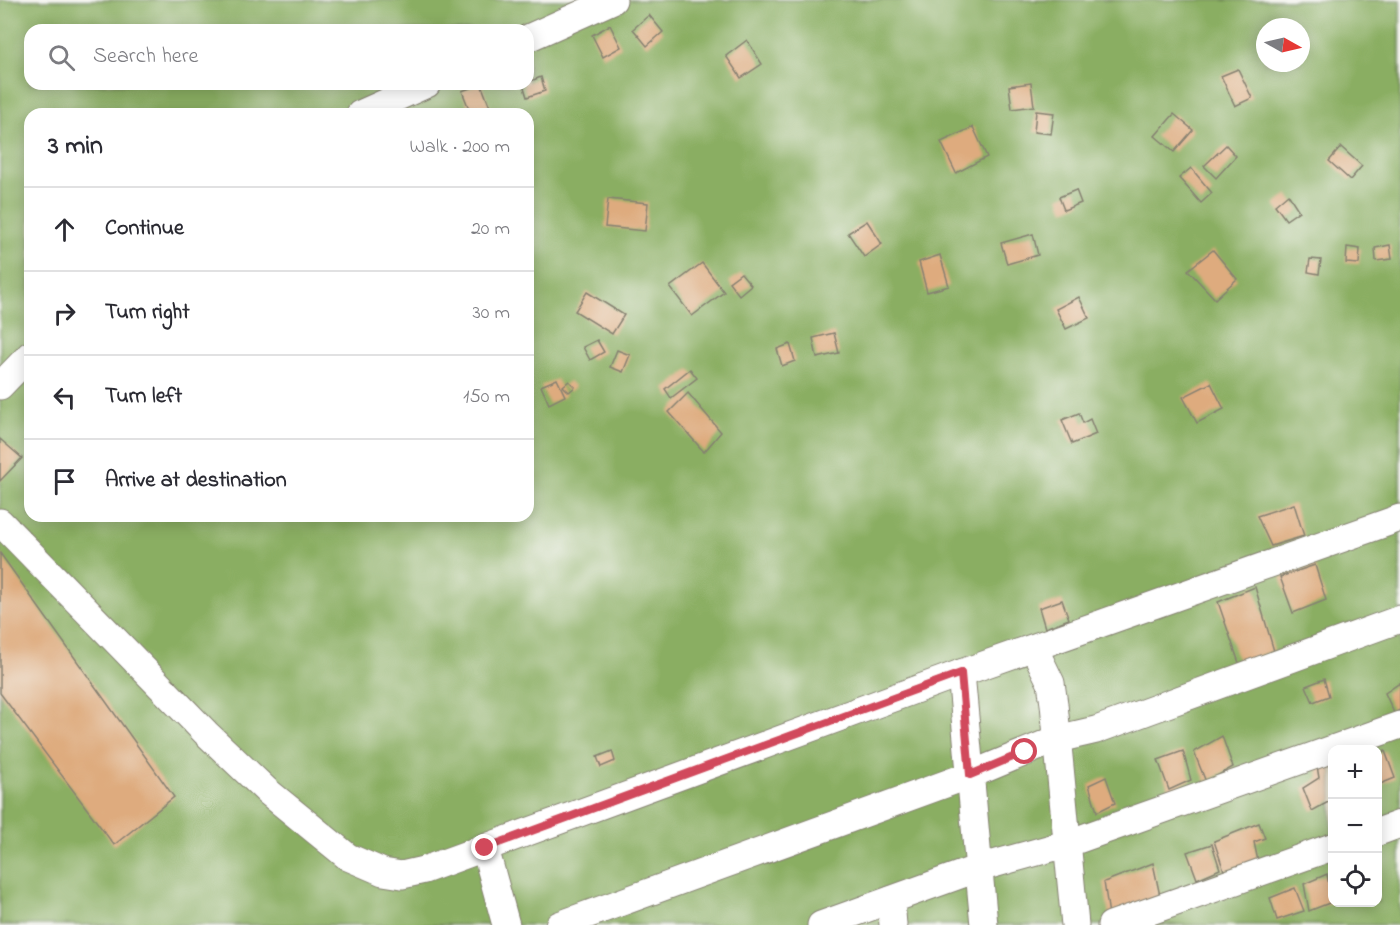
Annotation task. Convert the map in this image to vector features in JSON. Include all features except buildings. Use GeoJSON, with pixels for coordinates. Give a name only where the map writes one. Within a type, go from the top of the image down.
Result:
{"type":"FeatureCollection","features":[{"type":"Feature","properties":{"kind":"street"},"geometry":{"type":"LineString","coordinates":[[534,35],[613,0]]}},
{"type":"Feature","properties":{"kind":"street"},"geometry":{"type":"LineString","coordinates":[[373,108],[414,90]]}},
{"type":"Feature","properties":{"kind":"street"},"geometry":{"type":"LineString","coordinates":[[0,386],[24,361]]}},
{"type":"Feature","properties":{"kind":"street"},"geometry":{"type":"LineString","coordinates":[[0,522],[206,734],[267,791],[348,857],[383,872],[402,874],[424,870],[961,673],[1320,545],[1398,524]]}},
{"type":"Feature","properties":{"kind":"street"},"geometry":{"type":"LineString","coordinates":[[559,925],[970,775],[1057,739],[1096,730],[1400,619]]}},
{"type":"Feature","properties":{"kind":"street"},"geometry":{"type":"LineString","coordinates":[[1034,648],[1051,683],[1075,925]]}},
{"type":"Feature","properties":{"kind":"street"},"geometry":{"type":"LineString","coordinates":[[961,673],[984,925]]}},
{"type":"Feature","properties":{"kind":"street"},"geometry":{"type":"LineString","coordinates":[[821,925],[892,912],[979,868],[1066,844],[1400,725]]}},
{"type":"Feature","properties":{"kind":"street"},"geometry":{"type":"LineString","coordinates":[[1382,830],[1400,824]]}},
{"type":"Feature","properties":{"kind":"street"},"geometry":{"type":"LineString","coordinates":[[485,848],[506,925]]}},
{"type":"Feature","properties":{"kind":"street"},"geometry":{"type":"LineString","coordinates":[[1111,925],[1328,848]]}},
{"type":"Feature","properties":{"kind":"green space"},"geometry":{"type":"Polygon","coordinates":[[[0,0],[1400,0],[1400,925],[0,925],[0,0]]]}},
{"type":"Feature","properties":{"kind":"route"},"geometry":{"type":"LineString","coordinates":[[485,848],[961,673],[970,775],[1025,752]]}}]}
